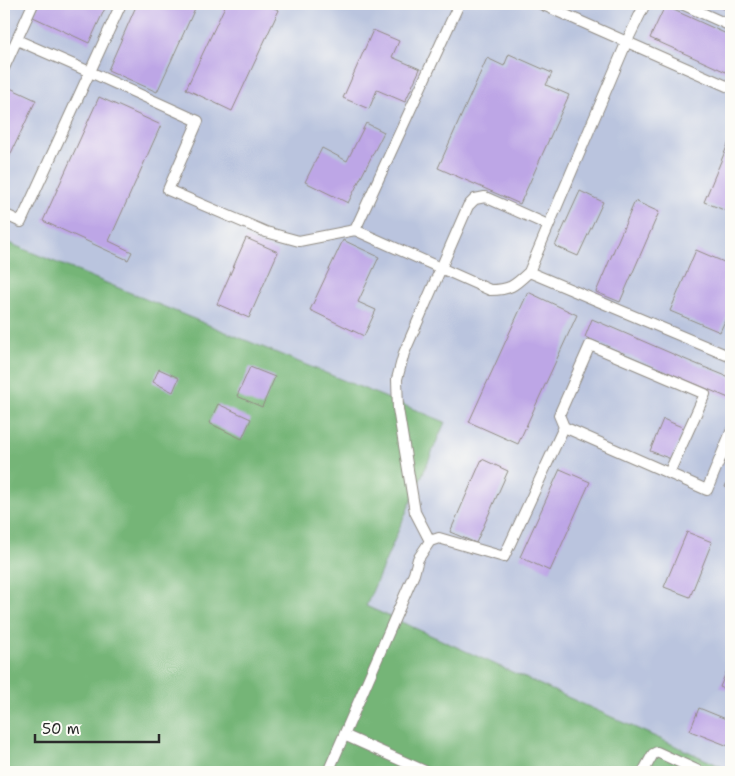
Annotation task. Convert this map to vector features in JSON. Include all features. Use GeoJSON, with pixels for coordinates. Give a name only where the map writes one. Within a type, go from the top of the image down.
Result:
{"type":"FeatureCollection","features":[{"type":"Feature","properties":{"kind":"lane"},"geometry":{"type":"LineString","coordinates":[[4,68],[33,4]]}},
{"type":"Feature","properties":{"kind":"lane"},"geometry":{"type":"LineString","coordinates":[[4,214],[22,222],[121,4]]}},
{"type":"Feature","properties":{"kind":"lane"},"geometry":{"type":"LineString","coordinates":[[355,230],[459,4]]}},
{"type":"Feature","properties":{"kind":"lane"},"geometry":{"type":"LineString","coordinates":[[541,4],[731,88]]}},
{"type":"Feature","properties":{"kind":"lane"},"geometry":{"type":"LineString","coordinates":[[17,40],[198,121],[168,190],[266,232],[299,241],[355,230],[490,290],[502,290],[515,285],[529,272],[627,41],[645,4]]}},
{"type":"Feature","properties":{"kind":"lane"},"geometry":{"type":"LineString","coordinates":[[682,4],[731,26]]}},
{"type":"Feature","properties":{"kind":"lane"},"geometry":{"type":"LineString","coordinates":[[430,541],[415,512],[398,409],[397,380],[404,353],[468,206],[474,199],[484,197],[548,225]]}},
{"type":"Feature","properties":{"kind":"lane"},"geometry":{"type":"LineString","coordinates":[[529,272],[731,357]]}},
{"type":"Feature","properties":{"kind":"lane"},"geometry":{"type":"LineString","coordinates":[[669,473],[705,394],[590,345],[559,415],[564,427],[669,473],[708,490],[731,432]]}},
{"type":"Feature","properties":{"kind":"lane"},"geometry":{"type":"LineString","coordinates":[[328,772],[414,574],[418,559],[430,541],[439,538],[504,557],[564,427]]}},
{"type":"Feature","properties":{"kind":"lane"},"geometry":{"type":"LineString","coordinates":[[344,736],[426,772]]}},
{"type":"Feature","properties":{"kind":"lane"},"geometry":{"type":"LineString","coordinates":[[644,772],[653,754],[657,752],[701,772]]}},
{"type":"Feature","properties":{"kind":"shaded area"},"geometry":{"type":"Polygon","coordinates":[[[4,4],[731,4],[731,772],[4,772],[4,4]]]}},
{"type":"Feature","properties":{"kind":"green space"},"geometry":{"type":"Polygon","coordinates":[[[4,241],[445,422],[366,606],[731,772],[4,772],[4,241]]]}},
{"type":"Feature","properties":{"kind":"building"},"geometry":{"type":"Polygon","coordinates":[[[39,4],[107,4],[89,43],[33,17],[39,4]]]}},
{"type":"Feature","properties":{"kind":"building"},"geometry":{"type":"Polygon","coordinates":[[[137,4],[197,4],[157,92],[108,70],[137,4]]]}},
{"type":"Feature","properties":{"kind":"building"},"geometry":{"type":"Polygon","coordinates":[[[226,4],[264,4],[279,10],[232,111],[186,89],[226,4]]]}},
{"type":"Feature","properties":{"kind":"building"},"geometry":{"type":"Polygon","coordinates":[[[713,4],[726,4],[724,9],[713,4]]]}},
{"type":"Feature","properties":{"kind":"building"},"geometry":{"type":"Polygon","coordinates":[[[665,6],[731,36],[731,60],[726,72],[650,38],[665,6]]]}},
{"type":"Feature","properties":{"kind":"building"},"geometry":{"type":"Polygon","coordinates":[[[373,30],[399,41],[392,57],[420,69],[405,102],[377,90],[369,109],[343,98],[373,30]]]}},
{"type":"Feature","properties":{"kind":"building"},"geometry":{"type":"Polygon","coordinates":[[[509,54],[552,73],[546,85],[569,95],[520,204],[438,168],[487,58],[504,66],[509,54]]]}},
{"type":"Feature","properties":{"kind":"building"},"geometry":{"type":"Polygon","coordinates":[[[10,88],[36,100],[4,168],[4,101],[10,88]]]}},
{"type":"Feature","properties":{"kind":"building"},"geometry":{"type":"Polygon","coordinates":[[[99,97],[161,125],[109,241],[132,252],[128,260],[43,221],[99,97]]]}},
{"type":"Feature","properties":{"kind":"building"},"geometry":{"type":"Polygon","coordinates":[[[366,123],[384,132],[348,203],[305,182],[322,148],[347,161],[366,123]]]}},
{"type":"Feature","properties":{"kind":"building"},"geometry":{"type":"Polygon","coordinates":[[[731,137],[731,207],[729,212],[704,202],[731,137]]]}},
{"type":"Feature","properties":{"kind":"building"},"geometry":{"type":"Polygon","coordinates":[[[580,191],[603,202],[578,256],[555,246],[580,191]]]}},
{"type":"Feature","properties":{"kind":"building"},"geometry":{"type":"Polygon","coordinates":[[[635,201],[659,212],[620,302],[596,292],[635,201]]]}},
{"type":"Feature","properties":{"kind":"building"},"geometry":{"type":"Polygon","coordinates":[[[246,238],[278,252],[249,318],[217,304],[246,238]]]}},
{"type":"Feature","properties":{"kind":"building"},"geometry":{"type":"Polygon","coordinates":[[[343,240],[379,257],[358,302],[376,310],[364,336],[310,310],[343,240]]]}},
{"type":"Feature","properties":{"kind":"building"},"geometry":{"type":"Polygon","coordinates":[[[696,250],[731,265],[731,307],[720,332],[670,311],[696,250]]]}},
{"type":"Feature","properties":{"kind":"building"},"geometry":{"type":"Polygon","coordinates":[[[528,292],[577,315],[518,444],[469,422],[528,292]]]}},
{"type":"Feature","properties":{"kind":"building"},"geometry":{"type":"Polygon","coordinates":[[[592,319],[731,378],[731,399],[585,337],[592,319]]]}},
{"type":"Feature","properties":{"kind":"building"},"geometry":{"type":"Polygon","coordinates":[[[250,367],[275,377],[262,407],[237,396],[250,367]]]}},
{"type":"Feature","properties":{"kind":"building"},"geometry":{"type":"Polygon","coordinates":[[[159,369],[179,378],[173,392],[153,382],[159,369]]]}},
{"type":"Feature","properties":{"kind":"building"},"geometry":{"type":"Polygon","coordinates":[[[218,404],[251,419],[242,439],[209,423],[218,404]]]}},
{"type":"Feature","properties":{"kind":"building"},"geometry":{"type":"Polygon","coordinates":[[[663,419],[684,428],[671,459],[650,451],[663,419]]]}},
{"type":"Feature","properties":{"kind":"building"},"geometry":{"type":"Polygon","coordinates":[[[482,459],[508,471],[476,543],[450,532],[482,459]]]}},
{"type":"Feature","properties":{"kind":"building"},"geometry":{"type":"Polygon","coordinates":[[[560,469],[590,482],[550,571],[520,557],[560,469]]]}},
{"type":"Feature","properties":{"kind":"building"},"geometry":{"type":"Polygon","coordinates":[[[731,472],[731,490],[725,487],[731,472]]]}},
{"type":"Feature","properties":{"kind":"building"},"geometry":{"type":"Polygon","coordinates":[[[687,532],[712,542],[690,597],[664,587],[687,532]]]}},
{"type":"Feature","properties":{"kind":"building"},"geometry":{"type":"Polygon","coordinates":[[[729,665],[731,666],[731,692],[720,687],[729,665]]]}},
{"type":"Feature","properties":{"kind":"building"},"geometry":{"type":"Polygon","coordinates":[[[699,708],[731,721],[731,747],[690,731],[699,708]]]}}]}
